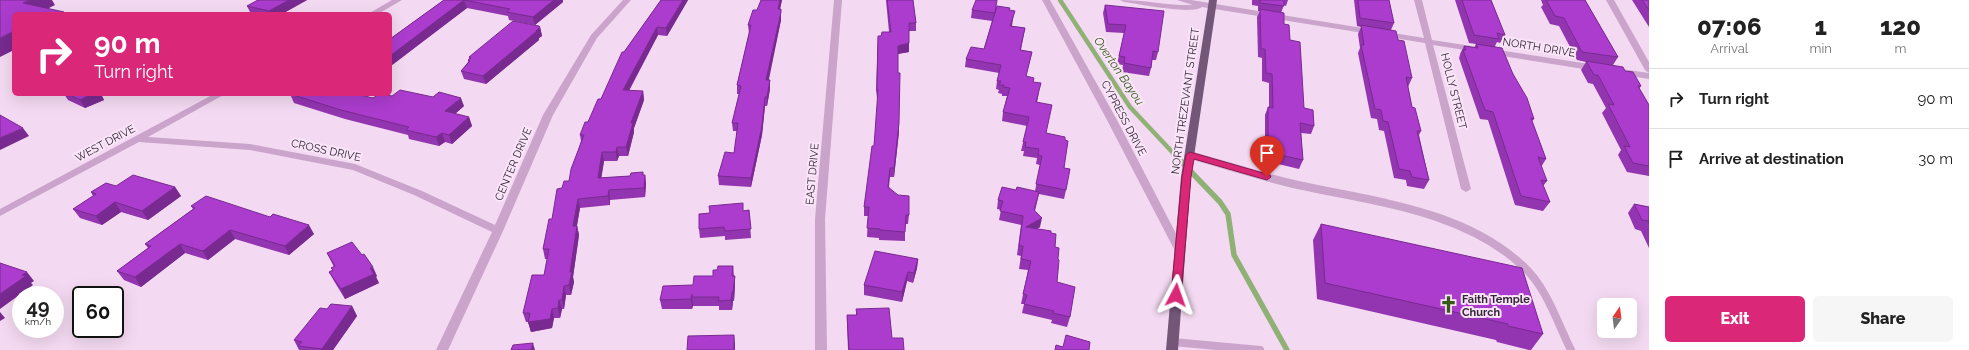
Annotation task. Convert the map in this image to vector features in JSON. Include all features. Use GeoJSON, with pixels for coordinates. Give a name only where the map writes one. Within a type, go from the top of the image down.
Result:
{"type":"FeatureCollection","features":[{"type":"Feature","properties":{"kind":"main road","name":"NORTH TREZEVANT STREET"},"geometry":{"type":"LineString","coordinates":[[1172,346],[1186,177],[1212,4]]}},
{"type":"Feature","properties":{"kind":"street"},"geometry":{"type":"LineString","coordinates":[[376,12],[398,0]]}},
{"type":"Feature","properties":{"kind":"street","name":"CENTER DRIVE"},"geometry":{"type":"LineString","coordinates":[[442,350],[498,231],[548,115],[594,37],[626,0]]}},
{"type":"Feature","properties":{"kind":"street","name":"EAST DRIVE"},"geometry":{"type":"LineString","coordinates":[[820,350],[820,219],[838,0]]}},
{"type":"Feature","properties":{"kind":"street","name":"CYPRESS DRIVE"},"geometry":{"type":"LineString","coordinates":[[1046,0],[1112,120],[1179,249]]}},
{"type":"Feature","properties":{"kind":"street","name":"NORTH DRIVE"},"geometry":{"type":"LineString","coordinates":[[1124,0],[1180,8],[1212,4]]}},
{"type":"Feature","properties":{"kind":"street","name":"NORTH DRIVE"},"geometry":{"type":"LineString","coordinates":[[1181,0],[1649,76]]}},
{"type":"Feature","properties":{"kind":"street","name":"HOLLY STREET"},"geometry":{"type":"LineString","coordinates":[[1418,0],[1466,189]]}},
{"type":"Feature","properties":{"kind":"street"},"geometry":{"type":"LineString","coordinates":[[1610,0],[1649,70]]}},
{"type":"Feature","properties":{"kind":"street","name":"WEST DRIVE"},"geometry":{"type":"LineString","coordinates":[[0,213],[217,96]]}},
{"type":"Feature","properties":{"kind":"street","name":"CROSS DRIVE"},"geometry":{"type":"LineString","coordinates":[[137,139],[250,147],[355,167],[418,193],[498,231]]}},
{"type":"Feature","properties":{"kind":"lane"},"geometry":{"type":"LineString","coordinates":[[1189,158],[1282,181],[1358,196],[1416,211],[1463,227],[1499,246],[1524,267],[1541,287],[1571,350]]}},
{"type":"Feature","properties":{"kind":"lane"},"geometry":{"type":"LineString","coordinates":[[1172,346],[1260,350]]}},
{"type":"Feature","properties":{"kind":"building"},"geometry":{"type":"Polygon","coordinates":[[[0,0],[29,0],[23,3],[64,12],[12,12],[12,32],[0,38],[0,0]]]}},
{"type":"Feature","properties":{"kind":"building"},"geometry":{"type":"Polygon","coordinates":[[[258,0],[289,0],[269,11],[247,6],[258,0]]]}},
{"type":"Feature","properties":{"kind":"building"},"geometry":{"type":"Polygon","coordinates":[[[444,0],[464,0],[392,54],[392,38],[444,0]]]}},
{"type":"Feature","properties":{"kind":"building"},"geometry":{"type":"Polygon","coordinates":[[[464,0],[554,0],[533,17],[507,12],[510,9],[464,0]]]}},
{"type":"Feature","properties":{"kind":"building"},"geometry":{"type":"Polygon","coordinates":[[[661,0],[683,0],[666,28],[657,27],[623,90],[643,91],[631,123],[633,123],[626,147],[617,147],[616,152],[602,152],[598,178],[630,176],[631,173],[643,172],[643,175],[645,175],[644,188],[609,190],[608,196],[578,199],[573,226],[577,226],[570,272],[572,272],[569,285],[564,286],[562,300],[559,300],[558,308],[552,309],[550,319],[528,322],[530,313],[523,313],[532,275],[544,275],[549,249],[543,249],[549,219],[552,219],[557,189],[562,188],[564,181],[569,181],[571,169],[584,135],[580,135],[585,122],[588,122],[598,99],[601,99],[622,52],[624,52],[661,0]]]}},
{"type":"Feature","properties":{"kind":"building"},"geometry":{"type":"Polygon","coordinates":[[[761,0],[780,0],[778,9],[781,9],[781,12],[766,80],[770,80],[767,97],[765,97],[762,126],[751,178],[718,176],[725,152],[734,153],[738,123],[732,123],[741,86],[737,85],[751,25],[748,25],[753,10],[757,10],[761,0]]]}},
{"type":"Feature","properties":{"kind":"building"},"geometry":{"type":"Polygon","coordinates":[[[887,0],[913,0],[916,23],[909,23],[909,43],[898,46],[898,73],[900,73],[899,123],[894,168],[890,168],[888,187],[898,195],[909,196],[909,215],[906,215],[905,232],[867,228],[869,207],[864,207],[872,146],[874,146],[878,90],[878,36],[881,36],[882,32],[891,32],[887,0]]]}},
{"type":"Feature","properties":{"kind":"building"},"geometry":{"type":"Polygon","coordinates":[[[976,0],[997,0],[995,13],[972,10],[976,0]]]}},
{"type":"Feature","properties":{"kind":"building"},"geometry":{"type":"Polygon","coordinates":[[[1260,0],[1284,0],[1284,6],[1260,3],[1260,0]]]}},
{"type":"Feature","properties":{"kind":"building"},"geometry":{"type":"Polygon","coordinates":[[[1358,0],[1389,0],[1394,23],[1360,18],[1358,0]]]}},
{"type":"Feature","properties":{"kind":"building"},"geometry":{"type":"Polygon","coordinates":[[[1462,0],[1491,0],[1505,35],[1497,33],[1499,39],[1474,35],[1462,0]]]}},
{"type":"Feature","properties":{"kind":"building"},"geometry":{"type":"Polygon","coordinates":[[[1546,0],[1585,0],[1618,57],[1582,52],[1564,18],[1555,16],[1546,0]]]}},
{"type":"Feature","properties":{"kind":"building"},"geometry":{"type":"Polygon","coordinates":[[[1642,0],[1649,0],[1649,10],[1642,0]]]}},
{"type":"Feature","properties":{"kind":"building"},"geometry":{"type":"Polygon","coordinates":[[[1105,5],[1164,11],[1158,52],[1153,51],[1151,68],[1124,63],[1125,57],[1119,56],[1126,25],[1108,24],[1105,5]]]}},
{"type":"Feature","properties":{"kind":"building"},"geometry":{"type":"Polygon","coordinates":[[[997,6],[1010,8],[1009,10],[1015,11],[1010,26],[1025,28],[1020,50],[1032,52],[1026,76],[1034,78],[1033,82],[1041,83],[1036,102],[1052,105],[1046,133],[1065,137],[1065,140],[1068,141],[1064,168],[1070,169],[1066,190],[1036,184],[1042,156],[1038,155],[1039,149],[1025,147],[1026,142],[1023,142],[1029,117],[1003,112],[1010,88],[1003,87],[1004,85],[999,85],[1001,81],[997,81],[1001,65],[966,59],[971,47],[984,49],[997,6]]]}},
{"type":"Feature","properties":{"kind":"building"},"geometry":{"type":"Polygon","coordinates":[[[1260,9],[1284,13],[1284,24],[1289,25],[1290,40],[1300,42],[1304,108],[1313,110],[1314,126],[1300,123],[1303,160],[1266,152],[1265,136],[1268,136],[1268,107],[1273,108],[1272,74],[1266,73],[1265,49],[1261,49],[1260,9]]]}},
{"type":"Feature","properties":{"kind":"building"},"geometry":{"type":"Polygon","coordinates":[[[513,21],[540,27],[483,76],[461,71],[470,61],[468,60],[471,58],[469,57],[513,21]]]}},
{"type":"Feature","properties":{"kind":"building"},"geometry":{"type":"Polygon","coordinates":[[[1361,25],[1396,31],[1398,40],[1404,41],[1412,78],[1406,77],[1412,107],[1415,108],[1421,131],[1417,131],[1429,180],[1412,177],[1410,171],[1399,169],[1388,122],[1383,121],[1381,110],[1375,109],[1361,45],[1364,45],[1361,25]]]}},
{"type":"Feature","properties":{"kind":"building"},"geometry":{"type":"Polygon","coordinates":[[[1476,44],[1502,48],[1513,74],[1527,98],[1534,119],[1531,118],[1546,159],[1538,157],[1547,181],[1541,180],[1550,202],[1521,196],[1493,112],[1485,110],[1463,50],[1466,50],[1464,46],[1478,48],[1476,44]]]}},
{"type":"Feature","properties":{"kind":"building"},"geometry":{"type":"Polygon","coordinates":[[[1586,61],[1623,67],[1625,71],[1633,72],[1641,86],[1638,86],[1649,105],[1649,166],[1633,163],[1624,146],[1630,147],[1608,104],[1614,105],[1598,75],[1594,75],[1586,61]]]}},
{"type":"Feature","properties":{"kind":"building"},"geometry":{"type":"Polygon","coordinates":[[[400,90],[433,97],[439,92],[461,98],[445,111],[469,117],[449,135],[442,133],[436,137],[406,130],[409,127],[341,110],[296,96],[364,96],[373,98],[376,96],[392,96],[400,90]]]}},
{"type":"Feature","properties":{"kind":"building"},"geometry":{"type":"Polygon","coordinates":[[[72,96],[88,96],[80,100],[72,96]]]}},
{"type":"Feature","properties":{"kind":"building"},"geometry":{"type":"Polygon","coordinates":[[[0,115],[23,128],[0,138],[0,115]]]}},
{"type":"Feature","properties":{"kind":"building"},"geometry":{"type":"Polygon","coordinates":[[[133,175],[175,187],[142,211],[115,202],[96,216],[73,209],[96,194],[91,192],[106,183],[116,186],[133,175]]]}},
{"type":"Feature","properties":{"kind":"building"},"geometry":{"type":"Polygon","coordinates":[[[1002,187],[1016,190],[1017,187],[1039,192],[1034,210],[1042,218],[1026,227],[1051,231],[1051,233],[1056,234],[1055,247],[1059,248],[1057,282],[1075,287],[1070,317],[1053,313],[1054,311],[1024,304],[1027,295],[1023,294],[1031,261],[1021,259],[1023,246],[1019,246],[1023,216],[1000,211],[1003,201],[998,200],[1002,187]]]}},
{"type":"Feature","properties":{"kind":"building"},"geometry":{"type":"Polygon","coordinates":[[[206,196],[270,217],[273,214],[309,225],[285,246],[230,230],[203,251],[180,244],[135,277],[117,271],[151,246],[145,244],[195,208],[191,206],[206,196]]]}},
{"type":"Feature","properties":{"kind":"building"},"geometry":{"type":"Polygon","coordinates":[[[743,203],[743,211],[749,210],[751,229],[725,231],[724,227],[699,229],[699,214],[710,213],[709,206],[743,203]]]}},
{"type":"Feature","properties":{"kind":"building"},"geometry":{"type":"Polygon","coordinates":[[[1634,204],[1649,207],[1649,223],[1648,221],[1642,220],[1634,204]]]}},
{"type":"Feature","properties":{"kind":"building"},"geometry":{"type":"Polygon","coordinates":[[[1321,224],[1522,268],[1543,334],[1508,326],[1508,324],[1325,283],[1321,224]]]}},
{"type":"Feature","properties":{"kind":"building"},"geometry":{"type":"Polygon","coordinates":[[[352,242],[362,255],[364,254],[373,267],[370,268],[374,274],[341,289],[329,272],[333,270],[331,268],[335,266],[327,253],[352,242]]]}},
{"type":"Feature","properties":{"kind":"building"},"geometry":{"type":"Polygon","coordinates":[[[875,251],[918,259],[914,273],[908,272],[902,292],[864,285],[875,251]]]}},
{"type":"Feature","properties":{"kind":"building"},"geometry":{"type":"Polygon","coordinates":[[[0,263],[27,272],[22,275],[26,276],[0,294],[0,263]]]}},
{"type":"Feature","properties":{"kind":"building"},"geometry":{"type":"Polygon","coordinates":[[[718,266],[733,266],[732,276],[735,276],[731,300],[718,301],[719,297],[692,297],[692,294],[691,299],[660,300],[663,286],[693,285],[694,276],[713,276],[713,270],[717,270],[718,266]]]}},
{"type":"Feature","properties":{"kind":"building"},"geometry":{"type":"Polygon","coordinates":[[[331,304],[352,306],[322,349],[298,346],[302,342],[294,340],[320,308],[327,309],[331,304]]]}},
{"type":"Feature","properties":{"kind":"building"},"geometry":{"type":"Polygon","coordinates":[[[889,308],[892,338],[903,338],[904,350],[849,350],[847,315],[857,315],[856,309],[889,308]]]}},
{"type":"Feature","properties":{"kind":"building"},"geometry":{"type":"Polygon","coordinates":[[[734,335],[734,350],[687,350],[688,336],[734,335]]]}},
{"type":"Feature","properties":{"kind":"building"},"geometry":{"type":"Polygon","coordinates":[[[1066,335],[1090,342],[1089,350],[1055,350],[1056,345],[1063,347],[1066,335]]]}},
{"type":"Feature","properties":{"kind":"building"},"geometry":{"type":"Polygon","coordinates":[[[533,343],[531,350],[511,350],[513,345],[533,343]]]}},
{"type":"Feature","properties":{"kind":"waterway","name":"Overton Bayou"},"geometry":{"type":"LineString","coordinates":[[1060,0],[1130,107],[1175,155]]}},
{"type":"Feature","properties":{"kind":"waterway","name":"Overton Bayou"},"geometry":{"type":"LineString","coordinates":[[1174,154],[1220,202],[1228,214],[1234,255],[1287,350]]}},
{"type":"Feature","properties":{"kind":"place","name":"Faith Temple Church"},"geometry":{"type":"Point","coordinates":[1449,305]}},
{"type":"Feature","properties":{"kind":"route"},"geometry":{"type":"LineString","coordinates":[[1176,295],[1186,177],[1190,155],[1267,177]]}}]}
